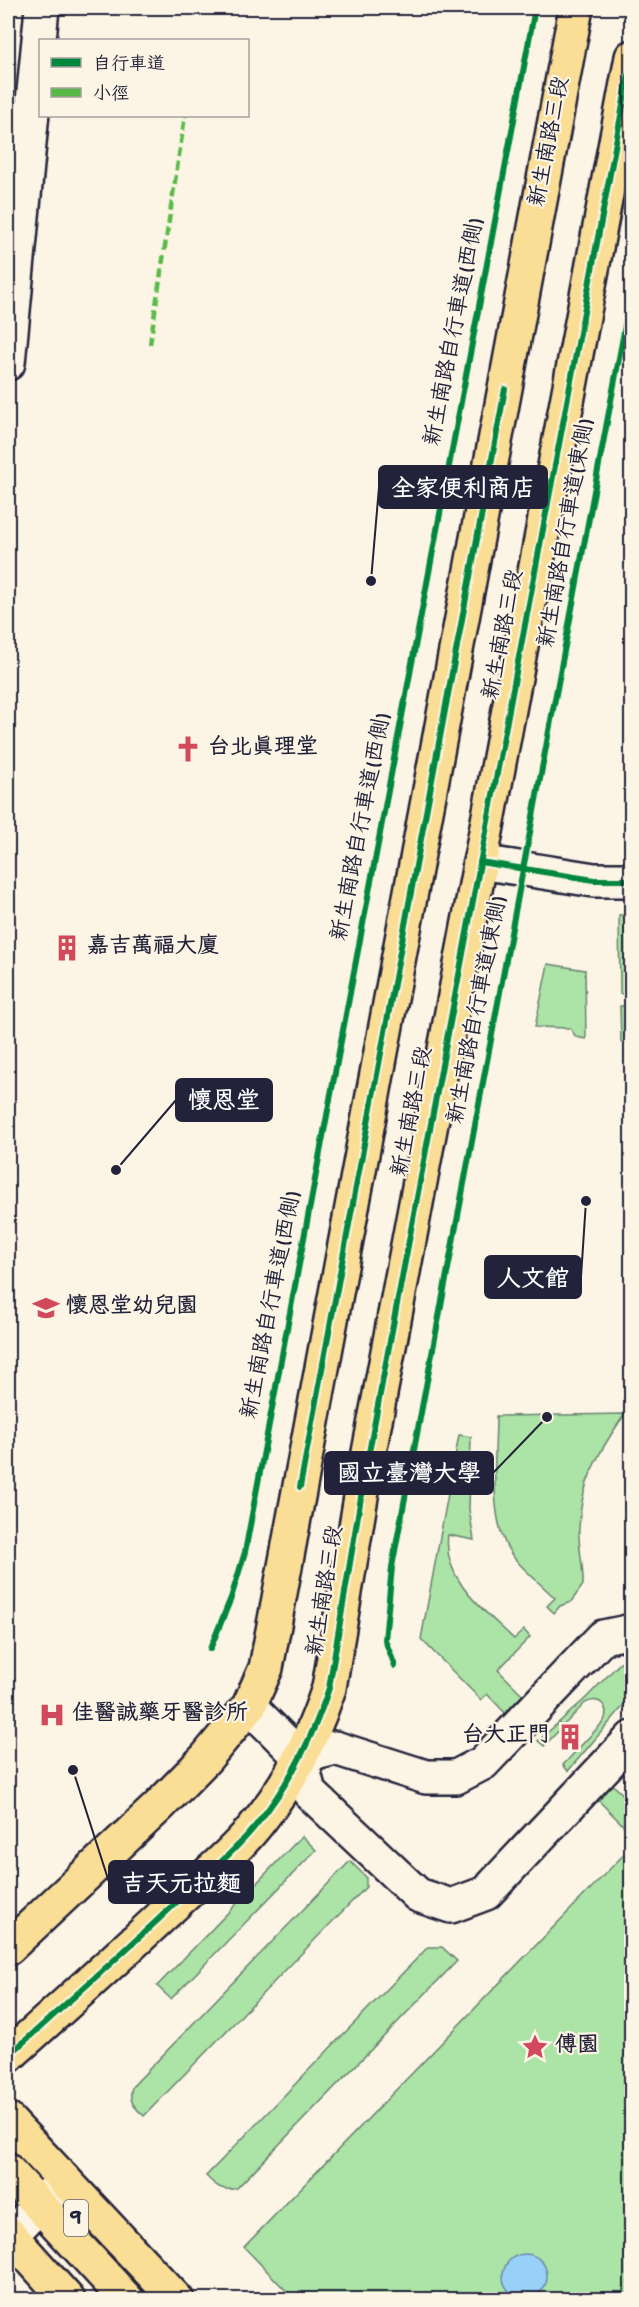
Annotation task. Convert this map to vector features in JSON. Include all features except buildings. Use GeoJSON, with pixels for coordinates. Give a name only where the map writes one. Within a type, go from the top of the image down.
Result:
{"type":"FeatureCollection","features":[{"type":"Feature","properties":{"kind":"main road","name":"新生南路三段"},"geometry":{"type":"LineString","coordinates":[[8,1948],[159,1806],[206,1758],[249,1706],[266,1668],[576,8]]}},
{"type":"Feature","properties":{"kind":"main road","name":"新生南路三段"},"geometry":{"type":"LineString","coordinates":[[8,2056],[105,1970],[259,1822],[286,1784],[318,1721],[329,1688],[368,1456],[632,57]]}},
{"type":"Feature","properties":{"kind":"main road","name":"9"},"geometry":{"type":"LineString","coordinates":[[8,2120],[27,2213],[127,2300]]}},
{"type":"Feature","properties":{"kind":"main road","name":"9"},"geometry":{"type":"LineString","coordinates":[[8,2131],[27,2213],[103,2300]]}},
{"type":"Feature","properties":{"kind":"main road","name":"9"},"geometry":{"type":"LineString","coordinates":[[8,2170],[68,2300]]}},
{"type":"Feature","properties":{"kind":"main road","name":"9"},"geometry":{"type":"LineString","coordinates":[[27,2213],[152,2300]]}},
{"type":"Feature","properties":{"kind":"main road","name":"9"},"geometry":{"type":"LineString","coordinates":[[27,2213],[177,2300]]}},
{"type":"Feature","properties":{"kind":"street"},"geometry":{"type":"LineString","coordinates":[[39,39],[42,8]]}},
{"type":"Feature","properties":{"kind":"street"},"geometry":{"type":"LineString","coordinates":[[8,363],[39,39]]}},
{"type":"Feature","properties":{"kind":"street"},"geometry":{"type":"LineString","coordinates":[[480,862],[594,880],[632,880]]}},
{"type":"Feature","properties":{"kind":"street"},"geometry":{"type":"LineString","coordinates":[[300,1757],[335,1748],[426,1777],[456,1777],[483,1763],[603,1637],[632,1630]]}},
{"type":"Feature","properties":{"kind":"street"},"geometry":{"type":"LineString","coordinates":[[249,1706],[300,1757],[309,1792],[418,1895],[451,1906],[486,1893],[632,1738]]}},
{"type":"Feature","properties":{"kind":"green space"},"geometry":{"type":"Polygon","coordinates":[[[619,915],[631,915],[631,994],[620,994],[619,915]]]}},
{"type":"Feature","properties":{"kind":"green space"},"geometry":{"type":"Polygon","coordinates":[[[548,964],[585,970],[586,1039],[576,1037],[570,1028],[535,1027],[548,964]]]}},
{"type":"Feature","properties":{"kind":"green space"},"geometry":{"type":"Polygon","coordinates":[[[620,1006],[631,1006],[631,1043],[621,1042],[620,1006]]]}},
{"type":"Feature","properties":{"kind":"green space"},"geometry":{"type":"Polygon","coordinates":[[[625,1414],[599,1455],[583,1497],[579,1536],[583,1585],[571,1602],[560,1606],[554,1613],[547,1606],[555,1598],[515,1559],[500,1529],[495,1491],[496,1416],[625,1414]]]}},
{"type":"Feature","properties":{"kind":"green space"},"geometry":{"type":"Polygon","coordinates":[[[459,1435],[471,1437],[469,1509],[474,1540],[448,1535],[448,1551],[452,1566],[459,1580],[479,1606],[514,1639],[524,1630],[530,1637],[498,1670],[525,1697],[507,1715],[487,1694],[481,1700],[421,1639],[459,1435]]]}},
{"type":"Feature","properties":{"kind":"green space"},"geometry":{"type":"Polygon","coordinates":[[[631,1662],[631,1697],[568,1771],[563,1765],[604,1721],[606,1711],[602,1704],[595,1701],[585,1703],[544,1746],[538,1741],[586,1698],[620,1663],[631,1662]]]}},
{"type":"Feature","properties":{"kind":"green space"},"geometry":{"type":"Polygon","coordinates":[[[610,1782],[631,1802],[631,1833],[595,1797],[610,1782]]]}},
{"type":"Feature","properties":{"kind":"green space"},"geometry":{"type":"Polygon","coordinates":[[[302,1836],[316,1850],[171,1999],[157,1986],[302,1836]]]}},
{"type":"Feature","properties":{"kind":"green space","name":"傅園"},"geometry":{"type":"Polygon","coordinates":[[[631,1847],[631,2299],[294,2299],[244,2247],[631,1847]]]}},
{"type":"Feature","properties":{"kind":"green space"},"geometry":{"type":"Polygon","coordinates":[[[350,1861],[366,1877],[366,1887],[144,2116],[133,2103],[132,2087],[350,1861]]]}},
{"type":"Feature","properties":{"kind":"green space"},"geometry":{"type":"Polygon","coordinates":[[[428,1947],[442,1947],[457,1961],[237,2188],[223,2189],[210,2180],[206,2176],[428,1947]]]}},
{"type":"Feature","properties":{"kind":"water"},"geometry":{"type":"Polygon","coordinates":[[[525,2254],[541,2260],[547,2276],[541,2292],[525,2298],[509,2292],[503,2276],[509,2260],[525,2254]]]}},
{"type":"Feature","properties":{"kind":"marked path"},"geometry":{"type":"LineString","coordinates":[[150,344],[185,117]]}},
{"type":"Feature","properties":{"kind":"cycle path","name":"新生南路自行車道(西側)"},"geometry":{"type":"LineString","coordinates":[[210,1649],[231,1598],[245,1552],[535,8]]}},
{"type":"Feature","properties":{"kind":"cycle path","name":"新生南路自行車道(東側)"},"geometry":{"type":"LineString","coordinates":[[8,2056],[221,1862],[251,1831],[282,1790],[291,1774],[316,1723],[329,1688],[364,1479],[632,57]]}},
{"type":"Feature","properties":{"kind":"cycle path","name":"新生南路自行車道(東側)"},"geometry":{"type":"LineString","coordinates":[[395,1666],[385,1640],[392,1567],[632,289]]}},
{"type":"Feature","properties":{"kind":"cycle path"},"geometry":{"type":"LineString","coordinates":[[300,1487],[505,389]]}},
{"type":"Feature","properties":{"kind":"cycle path"},"geometry":{"type":"LineString","coordinates":[[480,862],[594,880],[632,880]]}},
{"type":"Feature","properties":{"kind":"place","name":"全家便利商店"},"geometry":{"type":"Point","coordinates":[371,581]}},
{"type":"Feature","properties":{"kind":"place","name":"台北真理堂"},"geometry":{"type":"Point","coordinates":[188,749]}},
{"type":"Feature","properties":{"kind":"place","name":"嘉吉萬福大廈"},"geometry":{"type":"Point","coordinates":[67,948]}},
{"type":"Feature","properties":{"kind":"place","name":"懷恩堂"},"geometry":{"type":"Point","coordinates":[116,1170]}},
{"type":"Feature","properties":{"kind":"place","name":"人文館"},"geometry":{"type":"Point","coordinates":[586,1201]}},
{"type":"Feature","properties":{"kind":"place","name":"懷恩堂幼兒園"},"geometry":{"type":"Point","coordinates":[46,1308]}},
{"type":"Feature","properties":{"kind":"place","name":"國立臺灣大學"},"geometry":{"type":"Point","coordinates":[547,1417]}},
{"type":"Feature","properties":{"kind":"place","name":"佳醫誠藥牙醫診所"},"geometry":{"type":"Point","coordinates":[52,1715]}},
{"type":"Feature","properties":{"kind":"place","name":"台大正門"},"geometry":{"type":"Point","coordinates":[570,1737]}},
{"type":"Feature","properties":{"kind":"place","name":"吉天元拉麵"},"geometry":{"type":"Point","coordinates":[73,1770]}},
{"type":"Feature","properties":{"kind":"place","name":"傅園"},"geometry":{"type":"Point","coordinates":[535,2047]}}]}
